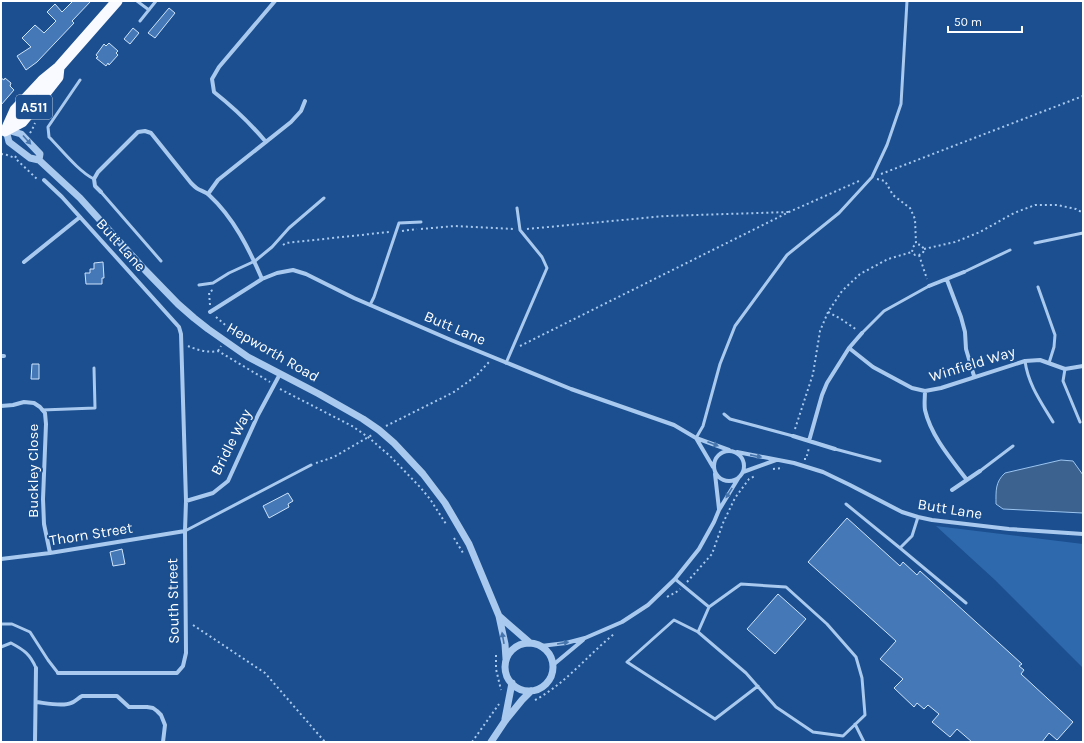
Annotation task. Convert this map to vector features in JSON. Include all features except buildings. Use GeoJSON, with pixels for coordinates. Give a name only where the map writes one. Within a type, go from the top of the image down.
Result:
{"type":"FeatureCollection","features":[{"type":"Feature","properties":{"kind":"highway","name":"A511"},"geometry":{"type":"LineString","coordinates":[[3,132],[15,110],[43,80],[59,67],[117,1]]}},
{"type":"Feature","properties":{"kind":"street"},"geometry":{"type":"LineString","coordinates":[[266,142],[233,107],[214,92],[212,79],[219,67],[275,1]]}},
{"type":"Feature","properties":{"kind":"street"},"geometry":{"type":"LineString","coordinates":[[208,194],[218,180],[291,122],[301,110],[305,101]]}},
{"type":"Feature","properties":{"kind":"street"},"geometry":{"type":"LineString","coordinates":[[101,192],[95,186],[94,179],[98,172],[138,132],[145,131],[151,133],[191,184],[208,194],[231,219],[262,279]]}},
{"type":"Feature","properties":{"kind":"street"},"geometry":{"type":"LineString","coordinates":[[3,132],[22,134],[40,154],[40,160]]}},
{"type":"Feature","properties":{"kind":"street","name":"Hepworth Road"},"geometry":{"type":"LineString","coordinates":[[3,132],[9,142],[30,158],[40,160],[80,198],[145,270],[194,318],[248,357],[349,411],[379,430],[394,443],[423,474],[446,503],[469,544],[499,616],[505,644],[506,659]]}},
{"type":"Feature","properties":{"kind":"street","name":"Butt Lane"},"geometry":{"type":"LineString","coordinates":[[44,180],[62,196],[179,327]]}},
{"type":"Feature","properties":{"kind":"street"},"geometry":{"type":"LineString","coordinates":[[24,262],[80,217]]}},
{"type":"Feature","properties":{"kind":"street","name":"Butt Lane"},"geometry":{"type":"LineString","coordinates":[[210,312],[262,279],[277,273],[293,270],[306,274],[354,298],[506,363],[571,389],[674,425],[696,438],[729,450]]}},
{"type":"Feature","properties":{"kind":"street"},"geometry":{"type":"LineString","coordinates":[[929,286],[964,272]]}},
{"type":"Feature","properties":{"kind":"street"},"geometry":{"type":"LineString","coordinates":[[947,280],[961,317],[965,332],[966,349],[974,376]]}},
{"type":"Feature","properties":{"kind":"street","name":"South Street"},"geometry":{"type":"LineString","coordinates":[[58,673],[177,673],[183,666],[186,653],[186,501],[181,334],[179,327]]}},
{"type":"Feature","properties":{"kind":"street"},"geometry":{"type":"LineString","coordinates":[[810,441],[822,395],[827,383],[849,348],[862,333]]}},
{"type":"Feature","properties":{"kind":"street","name":"Winfield Way"},"geometry":{"type":"LineString","coordinates":[[849,348],[873,367],[912,388],[925,391],[941,388],[974,376],[1025,361],[1040,360],[1065,369]]}},
{"type":"Feature","properties":{"kind":"street"},"geometry":{"type":"LineString","coordinates":[[1065,369],[1083,366]]}},
{"type":"Feature","properties":{"kind":"street","name":"Bridle Way"},"geometry":{"type":"LineString","coordinates":[[186,501],[213,493],[228,481],[258,415],[280,374]]}},
{"type":"Feature","properties":{"kind":"street"},"geometry":{"type":"LineString","coordinates":[[925,391],[925,409],[932,429],[944,450],[966,480]]}},
{"type":"Feature","properties":{"kind":"street","name":"Buckley Close"},"geometry":{"type":"LineString","coordinates":[[1,406],[24,402],[34,403],[40,407],[44,413],[46,424],[43,499],[44,524],[50,553]]}},
{"type":"Feature","properties":{"kind":"street"},"geometry":{"type":"LineString","coordinates":[[793,436],[835,449]]}},
{"type":"Feature","properties":{"kind":"street","name":"Butt Lane"},"geometry":{"type":"LineString","coordinates":[[696,438],[714,468]]}},
{"type":"Feature","properties":{"kind":"street"},"geometry":{"type":"LineString","coordinates":[[541,646],[566,643],[606,630],[648,605],[675,579],[699,549],[719,510],[743,472],[744,466],[741,456],[737,452],[729,450],[717,456],[714,461],[719,510]]}},
{"type":"Feature","properties":{"kind":"street","name":"Butt Lane"},"geometry":{"type":"LineString","coordinates":[[737,452],[794,463],[823,472],[850,484],[902,512],[918,517],[1009,529],[1083,534]]}},
{"type":"Feature","properties":{"kind":"street"},"geometry":{"type":"LineString","coordinates":[[743,472],[776,460]]}},
{"type":"Feature","properties":{"kind":"street"},"geometry":{"type":"LineString","coordinates":[[952,490],[980,471]]}},
{"type":"Feature","properties":{"kind":"street"},"geometry":{"type":"LineString","coordinates":[[715,473],[724,480],[729,481],[735,480],[739,477]]}},
{"type":"Feature","properties":{"kind":"street","name":"Thorn Street"},"geometry":{"type":"LineString","coordinates":[[1,559],[50,553],[185,531]]}},
{"type":"Feature","properties":{"kind":"street","name":"Hepworth Road"},"geometry":{"type":"LineString","coordinates":[[499,616],[530,643]]}},
{"type":"Feature","properties":{"kind":"street"},"geometry":{"type":"LineString","coordinates":[[553,665],[585,638]]}},
{"type":"Feature","properties":{"kind":"street"},"geometry":{"type":"LineString","coordinates":[[530,643],[546,649],[550,654],[553,665],[550,680],[545,685],[531,691],[521,689],[512,684],[508,678],[505,666],[506,659],[509,654],[518,645],[530,643]]}},
{"type":"Feature","properties":{"kind":"street"},"geometry":{"type":"LineString","coordinates":[[35,742],[36,668]]}},
{"type":"Feature","properties":{"kind":"street"},"geometry":{"type":"LineString","coordinates":[[505,721],[512,684]]}},
{"type":"Feature","properties":{"kind":"street"},"geometry":{"type":"LineString","coordinates":[[491,742],[505,721],[531,691]]}},
{"type":"Feature","properties":{"kind":"street"},"geometry":{"type":"LineString","coordinates":[[36,702],[67,705],[73,703],[82,696],[117,696],[129,706],[153,708],[161,715],[165,725],[163,742]]}},
{"type":"Feature","properties":{"kind":"lane"},"geometry":{"type":"LineString","coordinates":[[137,1],[149,10]]}},
{"type":"Feature","properties":{"kind":"lane"},"geometry":{"type":"LineString","coordinates":[[140,21],[156,1]]}},
{"type":"Feature","properties":{"kind":"lane"},"geometry":{"type":"LineString","coordinates":[[696,438],[703,426],[720,364],[735,326],[788,255],[839,213],[872,177],[887,145],[901,104],[907,1]]}},
{"type":"Feature","properties":{"kind":"lane"},"geometry":{"type":"LineString","coordinates":[[80,80],[48,127],[49,137],[82,171],[94,179]]}},
{"type":"Feature","properties":{"kind":"lane"},"geometry":{"type":"LineString","coordinates":[[101,192],[161,262]]}},
{"type":"Feature","properties":{"kind":"lane"},"geometry":{"type":"LineString","coordinates":[[199,285],[213,283],[229,273],[254,261],[272,247],[289,228],[324,198]]}},
{"type":"Feature","properties":{"kind":"lane"},"geometry":{"type":"LineString","coordinates":[[506,363],[547,268],[542,257],[520,230],[517,208]]}},
{"type":"Feature","properties":{"kind":"lane"},"geometry":{"type":"LineString","coordinates":[[370,305],[399,223],[421,222]]}},
{"type":"Feature","properties":{"kind":"lane"},"geometry":{"type":"LineString","coordinates":[[1035,243],[1083,233]]}},
{"type":"Feature","properties":{"kind":"lane"},"geometry":{"type":"LineString","coordinates":[[964,272],[1010,250]]}},
{"type":"Feature","properties":{"kind":"lane"},"geometry":{"type":"LineString","coordinates":[[862,333],[884,311],[929,286]]}},
{"type":"Feature","properties":{"kind":"lane"},"geometry":{"type":"LineString","coordinates":[[1038,288],[1055,335],[1054,347],[1049,363]]}},
{"type":"Feature","properties":{"kind":"lane"},"geometry":{"type":"LineString","coordinates":[[1025,361],[1028,376],[1035,394],[1053,422]]}},
{"type":"Feature","properties":{"kind":"lane"},"geometry":{"type":"LineString","coordinates":[[42,410],[95,408],[94,368]]}},
{"type":"Feature","properties":{"kind":"lane"},"geometry":{"type":"LineString","coordinates":[[1065,369],[1063,381],[1080,422]]}},
{"type":"Feature","properties":{"kind":"lane"},"geometry":{"type":"LineString","coordinates":[[724,414],[730,420],[793,436]]}},
{"type":"Feature","properties":{"kind":"lane"},"geometry":{"type":"LineString","coordinates":[[980,471],[1013,446]]}},
{"type":"Feature","properties":{"kind":"lane"},"geometry":{"type":"LineString","coordinates":[[835,449],[880,461]]}},
{"type":"Feature","properties":{"kind":"lane"},"geometry":{"type":"LineString","coordinates":[[185,531],[311,465]]}},
{"type":"Feature","properties":{"kind":"lane"},"geometry":{"type":"LineString","coordinates":[[846,504],[966,603]]}},
{"type":"Feature","properties":{"kind":"lane"},"geometry":{"type":"LineString","coordinates":[[900,548],[912,536],[918,517]]}},
{"type":"Feature","properties":{"kind":"lane"},"geometry":{"type":"LineString","coordinates":[[675,579],[709,607]]}},
{"type":"Feature","properties":{"kind":"lane"},"geometry":{"type":"LineString","coordinates":[[698,632],[709,607],[741,584],[786,587],[827,624],[856,657],[862,678],[865,715],[843,736],[813,732],[776,706],[758,686],[746,673],[698,632],[674,620],[627,662],[715,719],[758,686]]}},
{"type":"Feature","properties":{"kind":"lane","name":"South Street"},"geometry":{"type":"LineString","coordinates":[[1,624],[12,624],[30,632],[58,673]]}},
{"type":"Feature","properties":{"kind":"lane"},"geometry":{"type":"LineString","coordinates":[[1,647],[11,643],[22,649],[32,660],[36,668]]}},
{"type":"Feature","properties":{"kind":"lane"},"geometry":{"type":"LineString","coordinates":[[855,724],[864,742]]}},
{"type":"Feature","properties":{"kind":"path"},"geometry":{"type":"LineString","coordinates":[[512,350],[789,212],[861,180],[1083,96]]}},
{"type":"Feature","properties":{"kind":"path"},"geometry":{"type":"LineString","coordinates":[[1,154],[15,158],[36,178]]}},
{"type":"Feature","properties":{"kind":"path"},"geometry":{"type":"LineString","coordinates":[[15,158],[18,154]]}},
{"type":"Feature","properties":{"kind":"path"},"geometry":{"type":"LineString","coordinates":[[872,177],[885,181],[893,195],[910,208],[915,219],[916,244],[913,247],[912,252]]}},
{"type":"Feature","properties":{"kind":"path"},"geometry":{"type":"LineString","coordinates":[[919,255],[924,249],[961,240],[980,232],[1014,213],[1035,205],[1057,205],[1076,209],[1083,213]]}},
{"type":"Feature","properties":{"kind":"path"},"geometry":{"type":"LineString","coordinates":[[280,247],[286,243],[455,226],[520,230],[665,216],[789,212]]}},
{"type":"Feature","properties":{"kind":"path"},"geometry":{"type":"LineString","coordinates":[[916,244],[921,245],[924,249]]}},
{"type":"Feature","properties":{"kind":"path"},"geometry":{"type":"LineString","coordinates":[[793,436],[813,374],[820,331],[828,312],[842,291],[860,274],[888,259],[912,252],[915,255],[919,255]]}},
{"type":"Feature","properties":{"kind":"path"},"geometry":{"type":"LineString","coordinates":[[919,255],[929,286]]}},
{"type":"Feature","properties":{"kind":"path"},"geometry":{"type":"LineString","coordinates":[[216,288],[209,292],[210,312],[231,330]]}},
{"type":"Feature","properties":{"kind":"path"},"geometry":{"type":"LineString","coordinates":[[828,312],[862,333]]}},
{"type":"Feature","properties":{"kind":"path"},"geometry":{"type":"LineString","coordinates":[[184,344],[207,352],[218,351],[261,377]]}},
{"type":"Feature","properties":{"kind":"path"},"geometry":{"type":"LineString","coordinates":[[311,465],[334,457],[379,430],[454,392],[476,376],[489,362],[506,363]]}},
{"type":"Feature","properties":{"kind":"path"},"geometry":{"type":"LineString","coordinates":[[287,393],[327,412],[368,437],[390,456],[420,487],[430,499],[448,527]]}},
{"type":"Feature","properties":{"kind":"path"},"geometry":{"type":"LineString","coordinates":[[804,459],[806,460],[810,441]]}},
{"type":"Feature","properties":{"kind":"path"},"geometry":{"type":"LineString","coordinates":[[767,470],[787,468]]}},
{"type":"Feature","properties":{"kind":"path"},"geometry":{"type":"LineString","coordinates":[[690,578],[712,554],[723,523],[735,498],[749,479],[755,476]]}},
{"type":"Feature","properties":{"kind":"path"},"geometry":{"type":"LineString","coordinates":[[454,537],[463,554]]}},
{"type":"Feature","properties":{"kind":"path"},"geometry":{"type":"LineString","coordinates":[[665,599],[677,593]]}},
{"type":"Feature","properties":{"kind":"path"},"geometry":{"type":"LineString","coordinates":[[185,620],[264,673],[325,742]]}},
{"type":"Feature","properties":{"kind":"path"},"geometry":{"type":"LineString","coordinates":[[534,700],[546,694],[615,633]]}},
{"type":"Feature","properties":{"kind":"path"},"geometry":{"type":"LineString","coordinates":[[496,654],[496,669],[502,692]]}},
{"type":"Feature","properties":{"kind":"path"},"geometry":{"type":"LineString","coordinates":[[472,742],[501,701]]}},
{"type":"Feature","properties":{"kind":"shaded area"},"geometry":{"type":"Polygon","coordinates":[[[1061,460],[1073,461],[1083,475],[1083,513],[1003,509],[996,504],[996,491],[998,483],[1005,473],[1061,460]]]}},
{"type":"Feature","properties":{"kind":"shaded area"},"geometry":{"type":"Polygon","coordinates":[[[936,526],[1083,544],[1083,668],[995,580],[936,526]]]}}]}
